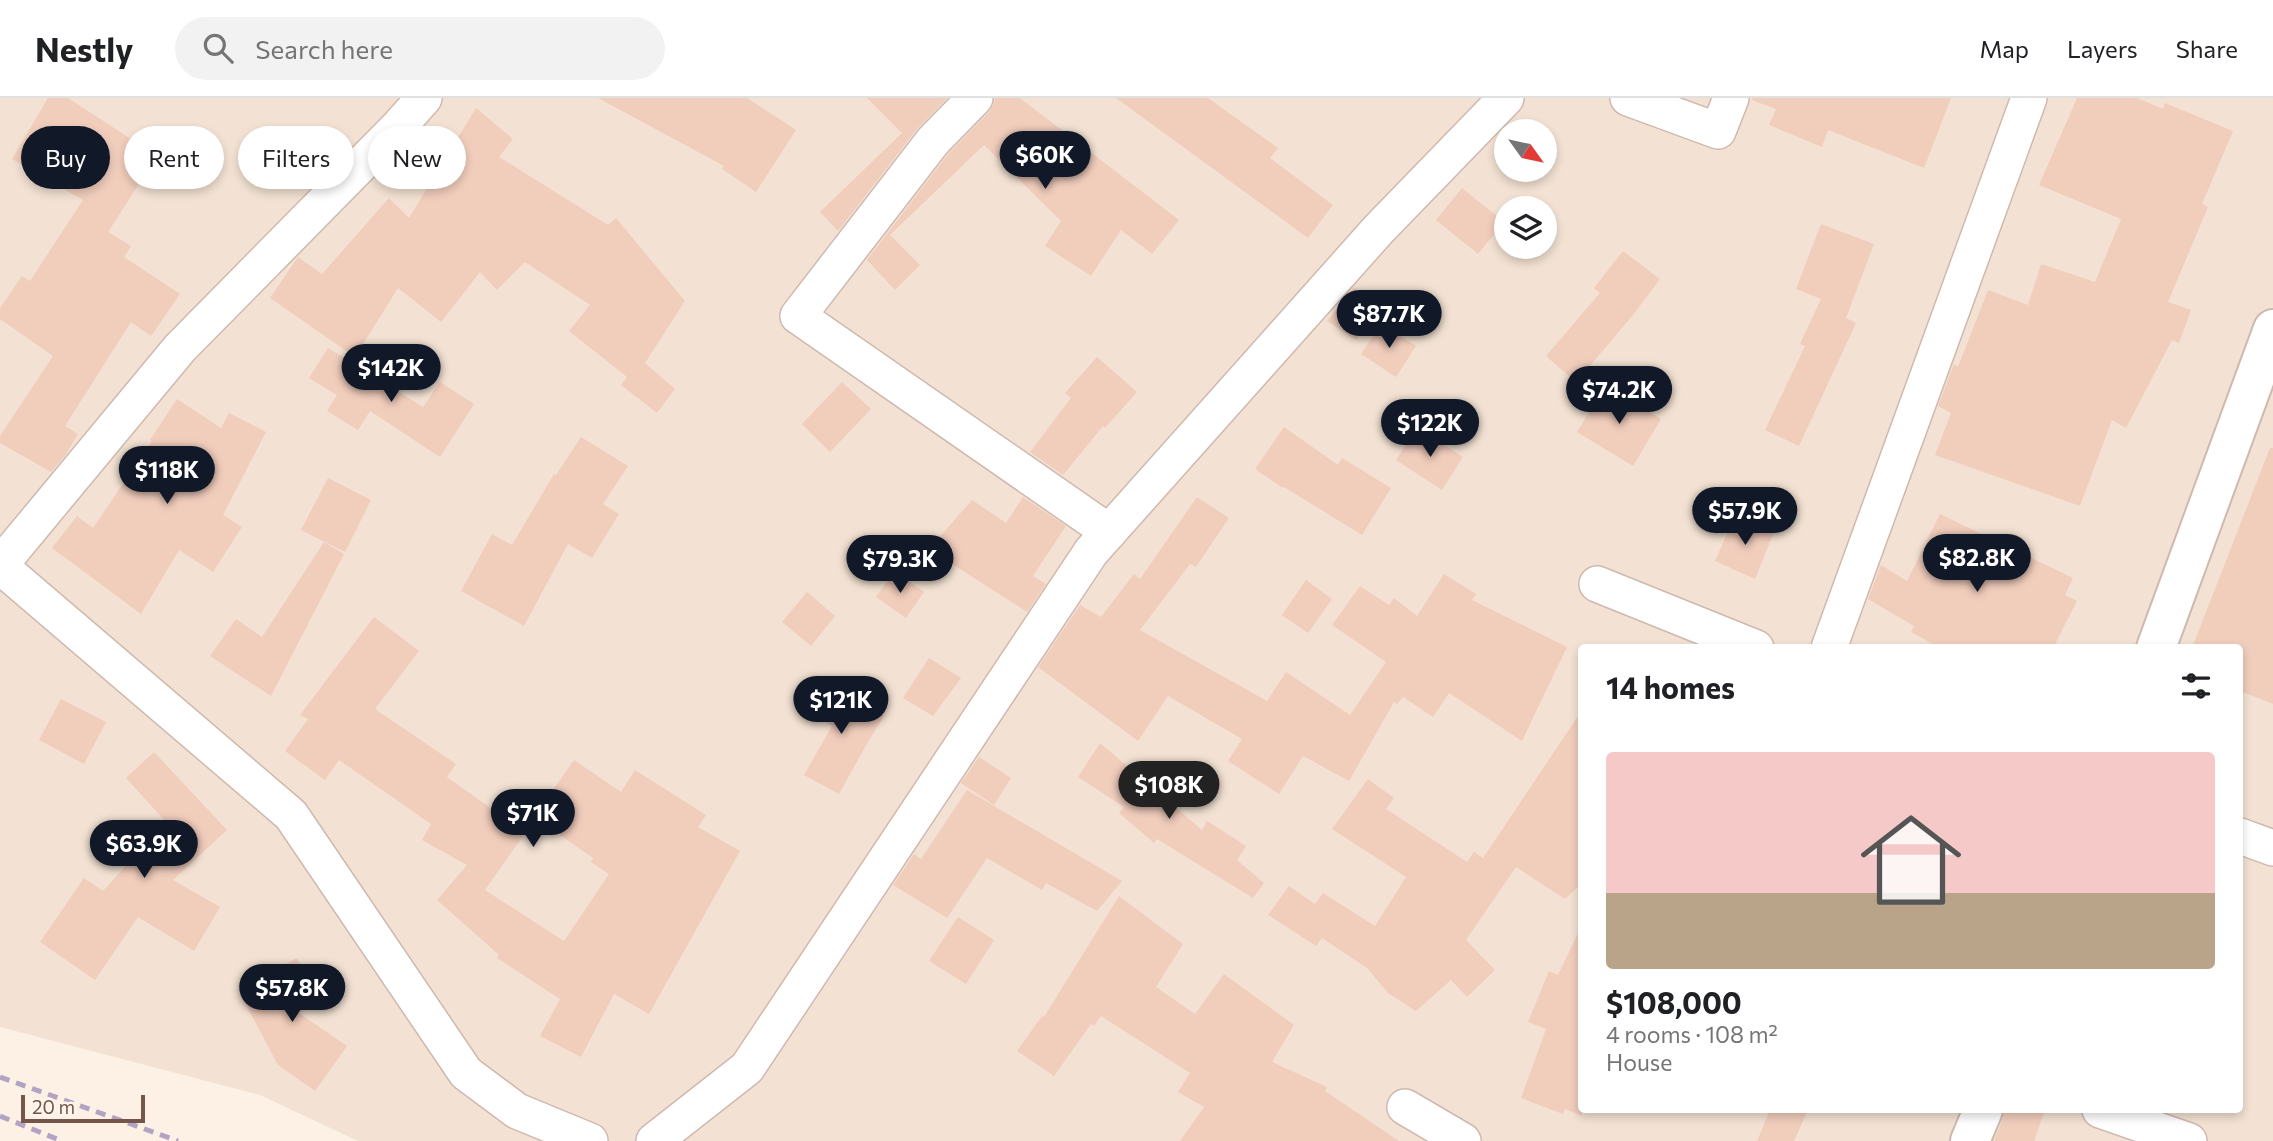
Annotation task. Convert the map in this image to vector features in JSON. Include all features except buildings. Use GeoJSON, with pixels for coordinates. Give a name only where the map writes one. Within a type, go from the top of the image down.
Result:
{"type":"FeatureCollection","features":[{"type":"Feature","properties":{"kind":"street"},"geometry":{"type":"LineString","coordinates":[[424,98],[180,348],[0,565],[291,815],[466,1073],[517,1111],[590,1141]]}},
{"type":"Feature","properties":{"kind":"street"},"geometry":{"type":"LineString","coordinates":[[975,98],[933,141],[799,316],[1109,532]]}},
{"type":"Feature","properties":{"kind":"street"},"geometry":{"type":"LineString","coordinates":[[654,1141],[747,1068],[1091,552],[1378,229],[1506,98]]}},
{"type":"Feature","properties":{"kind":"street"},"geometry":{"type":"LineString","coordinates":[[1628,98],[1718,131],[1731,98]]}},
{"type":"Feature","properties":{"kind":"street"},"geometry":{"type":"LineString","coordinates":[[1830,644],[2029,98]]}},
{"type":"Feature","properties":{"kind":"street"},"geometry":{"type":"LineString","coordinates":[[2157,644],[2273,328]]}},
{"type":"Feature","properties":{"kind":"street"},"geometry":{"type":"LineString","coordinates":[[1597,584],[1746,644]]}},
{"type":"Feature","properties":{"kind":"street"},"geometry":{"type":"LineString","coordinates":[[2243,837],[2273,848]]}},
{"type":"Feature","properties":{"kind":"street"},"geometry":{"type":"LineString","coordinates":[[1405,1107],[1463,1141]]}},
{"type":"Feature","properties":{"kind":"street"},"geometry":{"type":"LineString","coordinates":[[1970,1141],[1982,1113]]}},
{"type":"Feature","properties":{"kind":"street"},"geometry":{"type":"LineString","coordinates":[[2108,1113],[2189,1141]]}},
{"type":"Feature","properties":{"kind":"shaded area"},"geometry":{"type":"Polygon","coordinates":[[[0,98],[2273,98],[2273,1141],[358,1141],[260,1095],[0,1027],[0,98]]]}},
{"type":"Feature","properties":{"kind":"railway"},"geometry":{"type":"LineString","coordinates":[[0,1077],[178,1141]]}},
{"type":"Feature","properties":{"kind":"railway"},"geometry":{"type":"LineString","coordinates":[[0,1116],[62,1141]]}}]}
